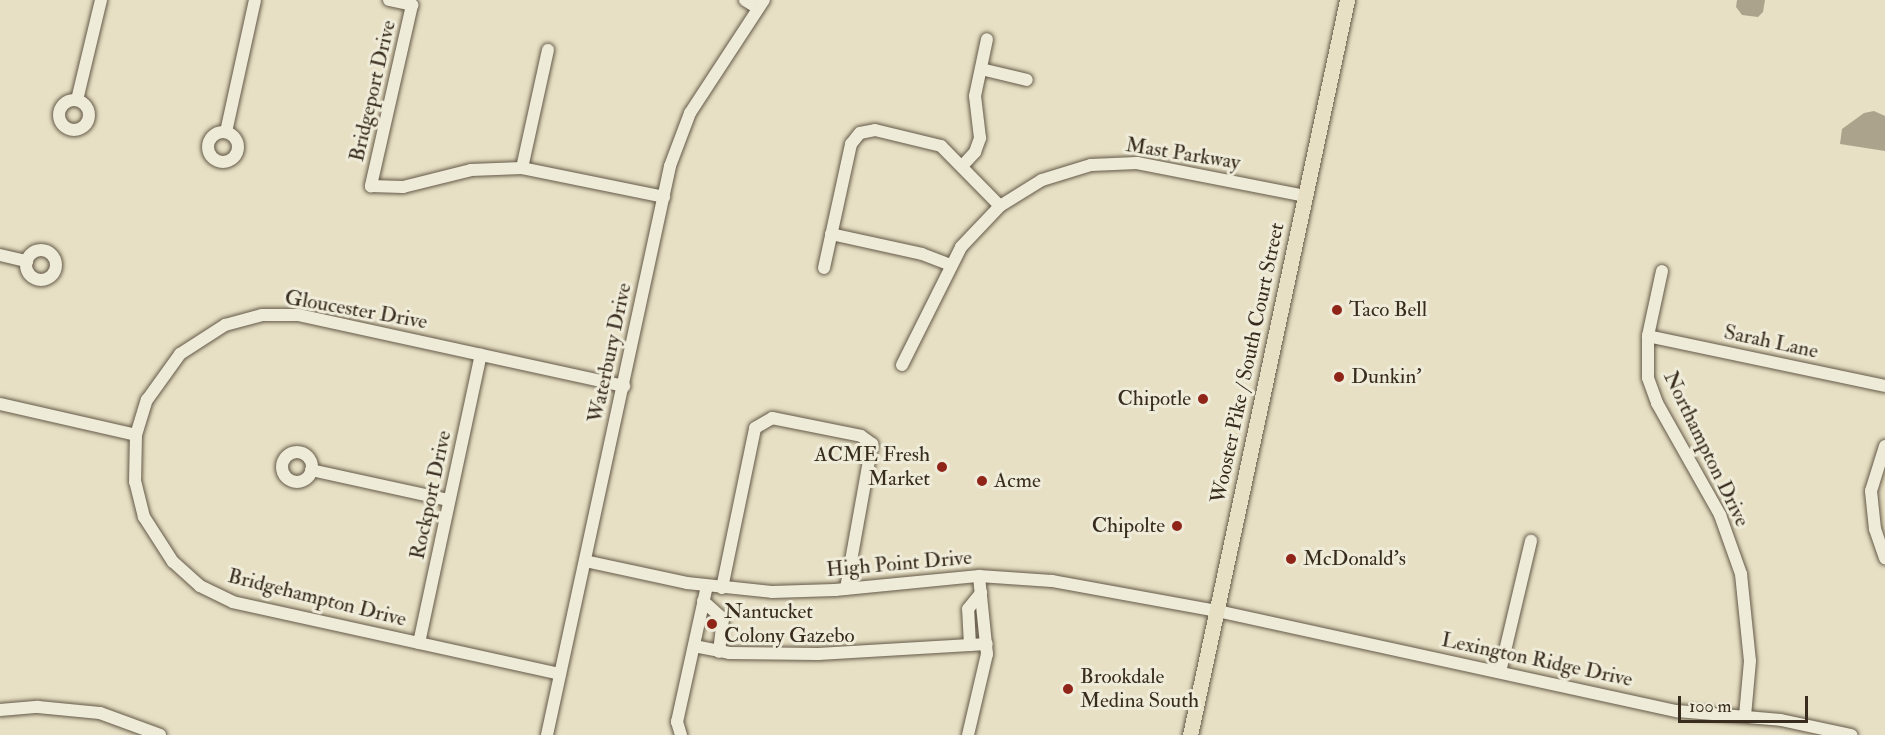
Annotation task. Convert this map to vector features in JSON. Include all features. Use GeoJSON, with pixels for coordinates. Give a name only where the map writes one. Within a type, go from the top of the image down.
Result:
{"type":"FeatureCollection","features":[{"type":"Feature","properties":{"kind":"main road","name":"Wooster Pike / South Court Street"},"geometry":{"type":"LineString","coordinates":[[1190,735],[1347,0]]}},
{"type":"Feature","properties":{"kind":"street"},"geometry":{"type":"LineString","coordinates":[[77,100],[101,0]]}},
{"type":"Feature","properties":{"kind":"street"},"geometry":{"type":"LineString","coordinates":[[226,132],[255,0]]}},
{"type":"Feature","properties":{"kind":"street","name":"Bridgeport Drive"},"geometry":{"type":"LineString","coordinates":[[389,0],[412,5],[371,186],[403,187],[471,170],[522,168]]}},
{"type":"Feature","properties":{"kind":"street"},"geometry":{"type":"LineString","coordinates":[[745,0],[761,4]]}},
{"type":"Feature","properties":{"kind":"street","name":"Waterbury Drive"},"geometry":{"type":"LineString","coordinates":[[547,735],[675,150],[690,113],[761,4]]}},
{"type":"Feature","properties":{"kind":"street"},"geometry":{"type":"LineString","coordinates":[[963,165],[975,152],[980,138],[975,96],[987,39]]}},
{"type":"Feature","properties":{"kind":"street"},"geometry":{"type":"LineString","coordinates":[[548,50],[522,168],[664,197]]}},
{"type":"Feature","properties":{"kind":"street"},"geometry":{"type":"LineString","coordinates":[[981,69],[1027,80]]}},
{"type":"Feature","properties":{"kind":"street"},"geometry":{"type":"LineString","coordinates":[[824,268],[851,144],[860,133],[875,130],[935,143],[948,150],[1000,206]]}},
{"type":"Feature","properties":{"kind":"street","name":"Mast Parkway"},"geometry":{"type":"LineString","coordinates":[[902,365],[950,265],[974,230],[1000,206],[1051,176],[1115,163],[1162,166],[1305,196]]}},
{"type":"Feature","properties":{"kind":"street"},"geometry":{"type":"LineString","coordinates":[[831,234],[922,254],[950,265]]}},
{"type":"Feature","properties":{"kind":"street"},"geometry":{"type":"LineString","coordinates":[[0,255],[27,261]]}},
{"type":"Feature","properties":{"kind":"street","name":"Northampton Drive"},"geometry":{"type":"LineString","coordinates":[[1662,271],[1648,336],[1646,366],[1651,391],[1720,515],[1741,574],[1750,661],[1745,716]]}},
{"type":"Feature","properties":{"kind":"street","name":"Gloucester Drive"},"geometry":{"type":"LineString","coordinates":[[136,435],[152,391],[180,354],[209,333],[244,318],[298,315],[624,386]]}},
{"type":"Feature","properties":{"kind":"street","name":"Sarah Lane"},"geometry":{"type":"LineString","coordinates":[[1648,336],[1885,386]]}},
{"type":"Feature","properties":{"kind":"street","name":"Rockport Drive"},"geometry":{"type":"LineString","coordinates":[[419,643],[481,355]]}},
{"type":"Feature","properties":{"kind":"street"},"geometry":{"type":"LineString","coordinates":[[0,404],[136,435]]}},
{"type":"Feature","properties":{"kind":"street"},"geometry":{"type":"LineString","coordinates":[[722,588],[755,428],[772,418],[861,436],[872,444],[846,589]]}},
{"type":"Feature","properties":{"kind":"street","name":"Bridgehampton Drive"},"geometry":{"type":"LineString","coordinates":[[136,435],[135,482],[144,517],[173,562],[200,586],[232,602],[560,674]]}},
{"type":"Feature","properties":{"kind":"street"},"geometry":{"type":"LineString","coordinates":[[1885,446],[1871,491],[1875,529],[1885,558]]}},
{"type":"Feature","properties":{"kind":"street"},"geometry":{"type":"LineString","coordinates":[[311,470],[449,500]]}},
{"type":"Feature","properties":{"kind":"street"},"geometry":{"type":"LineString","coordinates":[[1500,672],[1531,541]]}},
{"type":"Feature","properties":{"kind":"street","name":"High Point Drive"},"geometry":{"type":"LineString","coordinates":[[585,561],[707,586],[772,592],[846,589],[979,576],[1093,587],[1217,611]]}},
{"type":"Feature","properties":{"kind":"street"},"geometry":{"type":"LineString","coordinates":[[968,735],[987,644],[979,576]]}},
{"type":"Feature","properties":{"kind":"street"},"geometry":{"type":"LineString","coordinates":[[681,735],[677,722],[707,586]]}},
{"type":"Feature","properties":{"kind":"street"},"geometry":{"type":"LineString","coordinates":[[970,645],[968,609],[981,593]]}},
{"type":"Feature","properties":{"kind":"street"},"geometry":{"type":"LineString","coordinates":[[704,601],[723,619],[719,652]]}},
{"type":"Feature","properties":{"kind":"street","name":"Lexington Ridge Drive"},"geometry":{"type":"LineString","coordinates":[[1217,611],[1677,711],[1745,716],[1851,735]]}},
{"type":"Feature","properties":{"kind":"street"},"geometry":{"type":"LineString","coordinates":[[694,646],[719,652],[819,654],[987,644]]}},
{"type":"Feature","properties":{"kind":"street"},"geometry":{"type":"LineString","coordinates":[[0,710],[38,707],[100,713],[160,735]]}},
{"type":"Feature","properties":{"kind":"shaded area"},"geometry":{"type":"Polygon","coordinates":[[[1737,0],[1765,0],[1763,12],[1758,17],[1742,15],[1736,7],[1737,0]]]}},
{"type":"Feature","properties":{"kind":"shaded area"},"geometry":{"type":"Polygon","coordinates":[[[1874,111],[1885,116],[1885,151],[1840,144],[1842,129],[1864,113],[1874,111]]]}},
{"type":"Feature","properties":{"kind":"place","name":"Taco Bell"},"geometry":{"type":"Point","coordinates":[1337,310]}},
{"type":"Feature","properties":{"kind":"place","name":"Dunkin'"},"geometry":{"type":"Point","coordinates":[1339,377]}},
{"type":"Feature","properties":{"kind":"place","name":"Chipotle"},"geometry":{"type":"Point","coordinates":[1203,399]}},
{"type":"Feature","properties":{"kind":"place","name":"ACME Fresh Market"},"geometry":{"type":"Point","coordinates":[942,467]}},
{"type":"Feature","properties":{"kind":"place","name":"Acme"},"geometry":{"type":"Point","coordinates":[982,481]}},
{"type":"Feature","properties":{"kind":"place","name":"Chipolte"},"geometry":{"type":"Point","coordinates":[1177,526]}},
{"type":"Feature","properties":{"kind":"place","name":"McDonald's"},"geometry":{"type":"Point","coordinates":[1291,559]}},
{"type":"Feature","properties":{"kind":"place","name":"Nantucket Colony Gazebo"},"geometry":{"type":"Point","coordinates":[712,624]}},
{"type":"Feature","properties":{"kind":"place","name":"Brookdale Medina South"},"geometry":{"type":"Point","coordinates":[1068,689]}}]}
